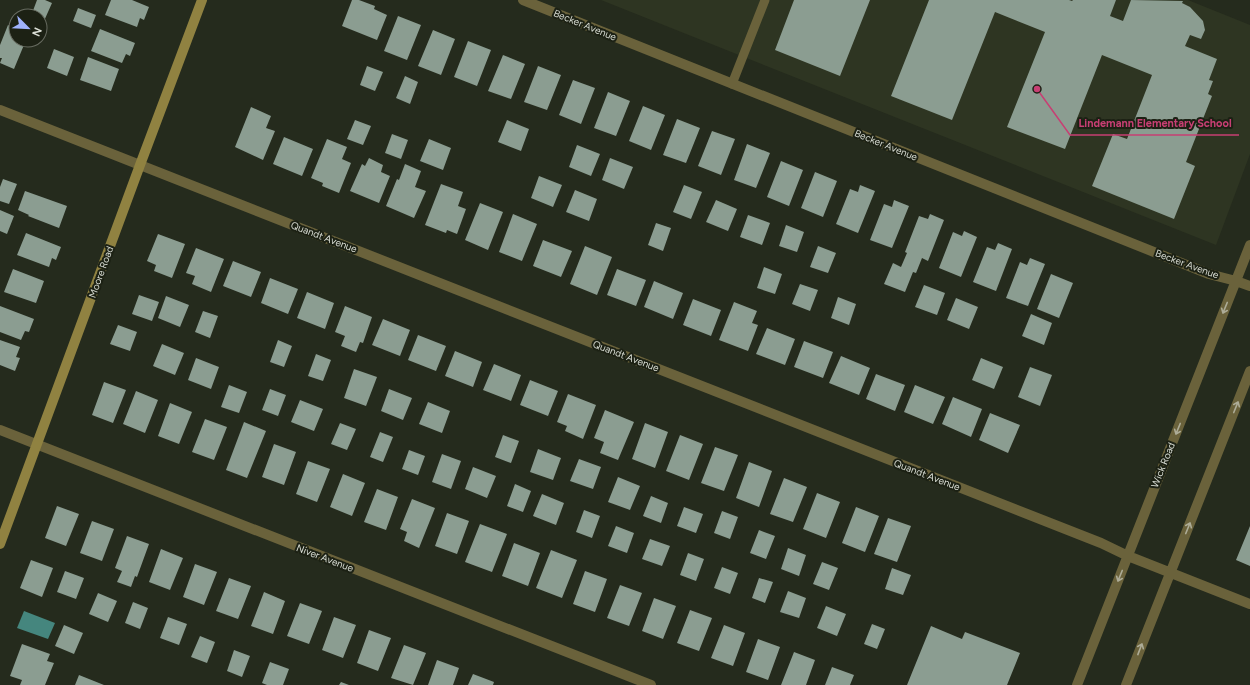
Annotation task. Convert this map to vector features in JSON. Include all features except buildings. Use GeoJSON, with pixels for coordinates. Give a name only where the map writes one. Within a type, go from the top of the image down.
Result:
{"type":"FeatureCollection","features":[{"type":"Feature","properties":{"kind":"street","name":"Moore Road"},"geometry":{"type":"LineString","coordinates":[[0,544],[202,0]]}},
{"type":"Feature","properties":{"kind":"street","name":"Becker Avenue"},"geometry":{"type":"LineString","coordinates":[[523,0],[1209,274],[1250,286]]}},
{"type":"Feature","properties":{"kind":"street","name":"Quandt Avenue"},"geometry":{"type":"LineString","coordinates":[[0,110],[1093,540],[1128,556],[1250,604]]}},
{"type":"Feature","properties":{"kind":"street","name":"Wick Road"},"geometry":{"type":"LineString","coordinates":[[1076,685],[1250,245]]}},
{"type":"Feature","properties":{"kind":"street"},"geometry":{"type":"LineString","coordinates":[[1126,685],[1250,371]]}},
{"type":"Feature","properties":{"kind":"street","name":"Niver Avenue"},"geometry":{"type":"LineString","coordinates":[[0,430],[651,685]]}},
{"type":"Feature","properties":{"kind":"lane"},"geometry":{"type":"LineString","coordinates":[[732,84],[766,0]]}},
{"type":"Feature","properties":{"kind":"shaded area"},"geometry":{"type":"Polygon","coordinates":[[[601,0],[1188,0],[1250,25],[1250,154],[1216,245],[601,0]]]}},
{"type":"Feature","properties":{"kind":"water"},"geometry":{"type":"Polygon","coordinates":[[[24,611],[55,623],[48,639],[17,628],[24,611]]]}},
{"type":"Feature","properties":{"kind":"place","name":"Lindemann Elementary School"},"geometry":{"type":"Point","coordinates":[1037,89]}}]}
